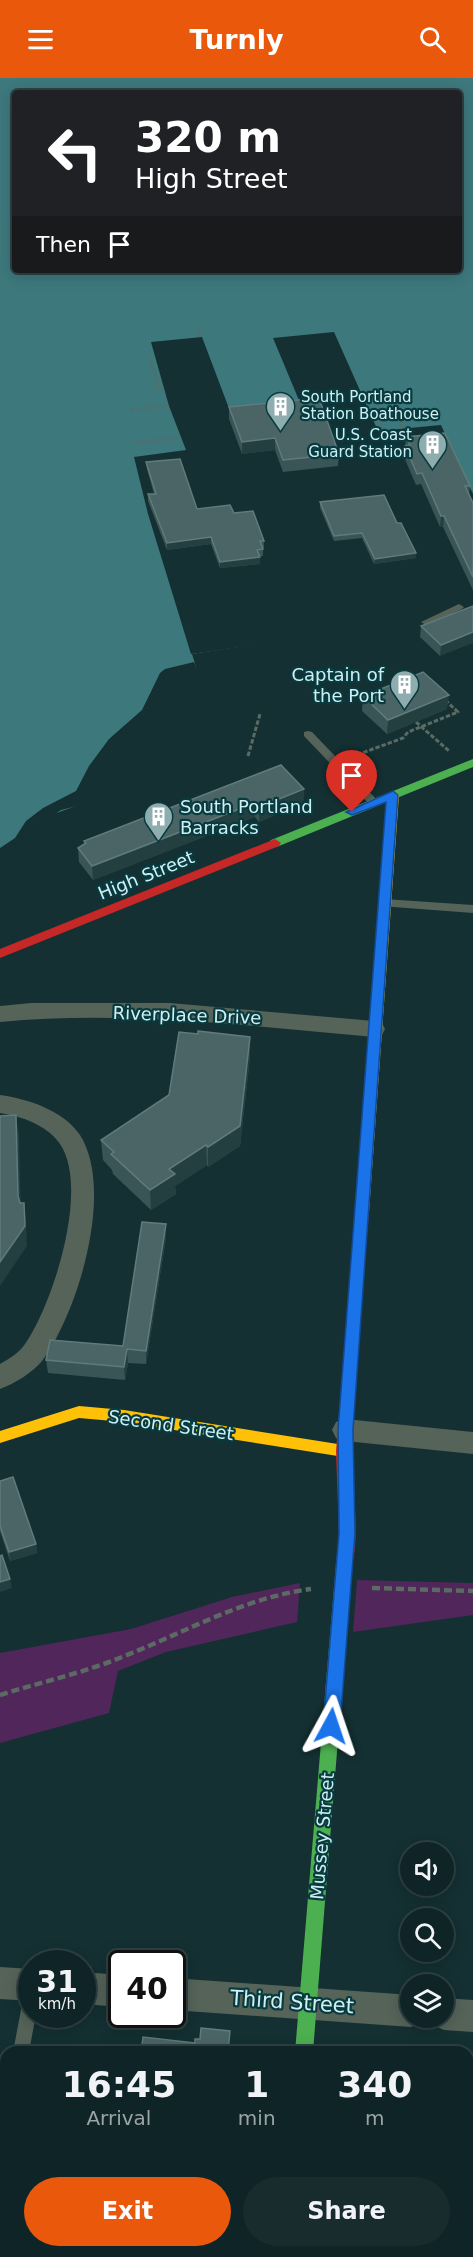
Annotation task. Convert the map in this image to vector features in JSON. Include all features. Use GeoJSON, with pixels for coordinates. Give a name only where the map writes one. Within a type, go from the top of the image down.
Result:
{"type":"FeatureCollection","features":[{"type":"Feature","properties":{"kind":"street","name":"High Street"},"geometry":{"type":"LineString","coordinates":[[0,954],[473,763]]}},
{"type":"Feature","properties":{"kind":"street","name":"Mussey Street"},"geometry":{"type":"LineString","coordinates":[[304,2046],[347,1533],[345,1441],[393,795]]}},
{"type":"Feature","properties":{"kind":"street","name":"Riverplace Drive"},"geometry":{"type":"LineString","coordinates":[[0,1014],[31,1011],[170,1011],[374,1029]]}},
{"type":"Feature","properties":{"kind":"street"},"geometry":{"type":"LineString","coordinates":[[0,1104],[32,1112],[61,1129],[78,1153],[82,1168],[83,1192],[71,1268],[58,1304],[32,1354],[0,1378]]}},
{"type":"Feature","properties":{"kind":"street","name":"Second Street"},"geometry":{"type":"LineString","coordinates":[[0,1437],[79,1412],[345,1441],[473,1443]]}},
{"type":"Feature","properties":{"kind":"street"},"geometry":{"type":"LineString","coordinates":[[0,1983],[18,1984]]}},
{"type":"Feature","properties":{"kind":"street","name":"Third Street"},"geometry":{"type":"LineString","coordinates":[[186,1995],[400,2010]]}},
{"type":"Feature","properties":{"kind":"street"},"geometry":{"type":"LineString","coordinates":[[454,2015],[473,2016]]}},
{"type":"Feature","properties":{"kind":"lane"},"geometry":{"type":"LineString","coordinates":[[426,622],[459,607]]}},
{"type":"Feature","properties":{"kind":"lane"},"geometry":{"type":"LineString","coordinates":[[308,734],[374,803]]}},
{"type":"Feature","properties":{"kind":"lane"},"geometry":{"type":"LineString","coordinates":[[384,903],[473,909]]}},
{"type":"Feature","properties":{"kind":"lane"},"geometry":{"type":"LineString","coordinates":[[22,2046],[26,2028]]}},
{"type":"Feature","properties":{"kind":"path"},"geometry":{"type":"LineString","coordinates":[[199,329],[199,337]]}},
{"type":"Feature","properties":{"kind":"path"},"geometry":{"type":"LineString","coordinates":[[149,356],[160,388]]}},
{"type":"Feature","properties":{"kind":"path"},"geometry":{"type":"LineString","coordinates":[[154,389],[164,388]]}},
{"type":"Feature","properties":{"kind":"path"},"geometry":{"type":"LineString","coordinates":[[379,404],[380,431]]}},
{"type":"Feature","properties":{"kind":"path"},"geometry":{"type":"LineString","coordinates":[[398,404],[401,429]]}},
{"type":"Feature","properties":{"kind":"path"},"geometry":{"type":"LineString","coordinates":[[131,410],[169,406]]}},
{"type":"Feature","properties":{"kind":"path"},"geometry":{"type":"LineString","coordinates":[[134,443],[181,437]]}},
{"type":"Feature","properties":{"kind":"path"},"geometry":{"type":"LineString","coordinates":[[348,758],[403,738],[408,732],[458,712],[442,698]]}},
{"type":"Feature","properties":{"kind":"path"},"geometry":{"type":"LineString","coordinates":[[248,756],[260,714]]}},
{"type":"Feature","properties":{"kind":"path"},"geometry":{"type":"LineString","coordinates":[[416,722],[450,752]]}},
{"type":"Feature","properties":{"kind":"path"},"geometry":{"type":"LineString","coordinates":[[0,1695],[121,1658],[237,1607],[293,1590],[343,1587],[473,1591]]}},
{"type":"Feature","properties":{"kind":"shaded area"},"geometry":{"type":"Polygon","coordinates":[[[357,1580],[473,1583],[473,1615],[353,1632],[357,1580]]]}},
{"type":"Feature","properties":{"kind":"shaded area"},"geometry":{"type":"Polygon","coordinates":[[[300,1583],[297,1622],[166,1652],[118,1671],[109,1713],[0,1743],[0,1653],[131,1629],[232,1597],[300,1583]]]}},
{"type":"Feature","properties":{"kind":"water"},"geometry":{"type":"Polygon","coordinates":[[[0,78],[473,78],[473,611],[192,654],[196,667],[168,679],[123,734],[73,807],[46,817],[0,856],[0,78]]]}},
{"type":"Feature","properties":{"kind":"pier"},"geometry":{"type":"Polygon","coordinates":[[[334,332],[378,431],[441,425],[473,494],[473,614],[191,654],[148,514],[134,457],[186,450],[169,406],[151,342],[202,337],[233,419],[316,441],[273,338],[334,332]]]}},
{"type":"Feature","properties":{"kind":"pier"},"geometry":{"type":"Polygon","coordinates":[[[194,662],[196,667],[170,682],[147,713],[123,738],[89,789],[73,807],[61,810],[29,832],[0,859],[0,848],[15,838],[26,821],[43,808],[76,791],[89,766],[109,739],[142,710],[160,673],[165,669],[194,662]]]}},
{"type":"Feature","properties":{"kind":"building","name":"South Portland Station Boathouse"},"geometry":{"type":"Polygon","coordinates":[[[319,398],[339,454],[283,460],[275,438],[242,442],[229,407],[319,398]]]}},
{"type":"Feature","properties":{"kind":"building"},"geometry":{"type":"Polygon","coordinates":[[[445,433],[470,486],[465,486],[473,503],[473,577],[444,516],[441,516],[422,473],[417,474],[405,446],[410,445],[406,437],[445,433]]]}},
{"type":"Feature","properties":{"kind":"building"},"geometry":{"type":"Polygon","coordinates":[[[180,459],[197,509],[230,505],[234,513],[253,511],[264,541],[260,541],[263,549],[257,550],[260,557],[220,562],[211,537],[167,543],[148,494],[156,494],[146,462],[180,459]]]}},
{"type":"Feature","properties":{"kind":"building"},"geometry":{"type":"Polygon","coordinates":[[[384,495],[397,523],[401,523],[416,553],[375,559],[362,533],[334,536],[320,502],[384,495]]]}},
{"type":"Feature","properties":{"kind":"building"},"geometry":{"type":"Polygon","coordinates":[[[473,606],[473,632],[441,645],[421,626],[473,606]]]}},
{"type":"Feature","properties":{"kind":"building"},"geometry":{"type":"Polygon","coordinates":[[[423,672],[449,695],[388,720],[363,696],[423,672]]]}},
{"type":"Feature","properties":{"kind":"building"},"geometry":{"type":"Polygon","coordinates":[[[281,765],[304,789],[259,807],[255,803],[92,866],[78,848],[86,843],[84,841],[281,765]]]}},
{"type":"Feature","properties":{"kind":"building"},"geometry":{"type":"Polygon","coordinates":[[[198,1031],[250,1037],[240,1126],[169,1169],[175,1174],[150,1190],[111,1154],[114,1152],[101,1140],[169,1095],[179,1032],[198,1034],[198,1031]]]}},
{"type":"Feature","properties":{"kind":"building"},"geometry":{"type":"Polygon","coordinates":[[[16,1115],[18,1196],[20,1203],[24,1203],[25,1226],[0,1262],[0,1116],[16,1115]]]}},
{"type":"Feature","properties":{"kind":"building"},"geometry":{"type":"Polygon","coordinates":[[[142,1222],[166,1224],[146,1351],[127,1349],[124,1367],[46,1360],[50,1340],[123,1346],[142,1222]]]}},
{"type":"Feature","properties":{"kind":"building"},"geometry":{"type":"Polygon","coordinates":[[[13,1477],[36,1544],[9,1552],[0,1526],[0,1481],[13,1477]]]}},
{"type":"Feature","properties":{"kind":"building"},"geometry":{"type":"Polygon","coordinates":[[[2,1555],[10,1579],[0,1582],[0,1556],[2,1555]]]}},
{"type":"Feature","properties":{"kind":"building"},"geometry":{"type":"Polygon","coordinates":[[[201,2028],[230,2031],[229,2046],[142,2046],[143,2037],[195,2043],[195,2039],[200,2039],[201,2028]]]}},
{"type":"Feature","properties":{"kind":"traffic: fast"},"geometry":{"type":"LineString","coordinates":[[275,843],[473,763]]}},
{"type":"Feature","properties":{"kind":"traffic: fast"},"geometry":{"type":"LineString","coordinates":[[304,2046],[344,1564]]}},
{"type":"Feature","properties":{"kind":"traffic: slow"},"geometry":{"type":"LineString","coordinates":[[362,1212],[393,795]]}},
{"type":"Feature","properties":{"kind":"traffic: slow"},"geometry":{"type":"LineString","coordinates":[[0,1437],[79,1412],[124,1416],[344,1451]]}},
{"type":"Feature","properties":{"kind":"traffic: jam"},"geometry":{"type":"LineString","coordinates":[[0,954],[275,843]]}},
{"type":"Feature","properties":{"kind":"traffic: jam"},"geometry":{"type":"LineString","coordinates":[[344,1564],[347,1533],[344,1451],[362,1212]]}},
{"type":"Feature","properties":{"kind":"place","name":"South Portland Station Boathouse"},"geometry":{"type":"Point","coordinates":[280,432]}},
{"type":"Feature","properties":{"kind":"place","name":"U.S. Coast Guard Station"},"geometry":{"type":"Point","coordinates":[433,470]}},
{"type":"Feature","properties":{"kind":"place","name":"Captain of the Port"},"geometry":{"type":"Point","coordinates":[405,710]}},
{"type":"Feature","properties":{"kind":"place","name":"South Portland Barracks"},"geometry":{"type":"Point","coordinates":[159,842]}},
{"type":"Feature","properties":{"kind":"route"},"geometry":{"type":"LineString","coordinates":[[331,1726],[347,1533],[345,1430],[393,795],[352,812]]}}]}
